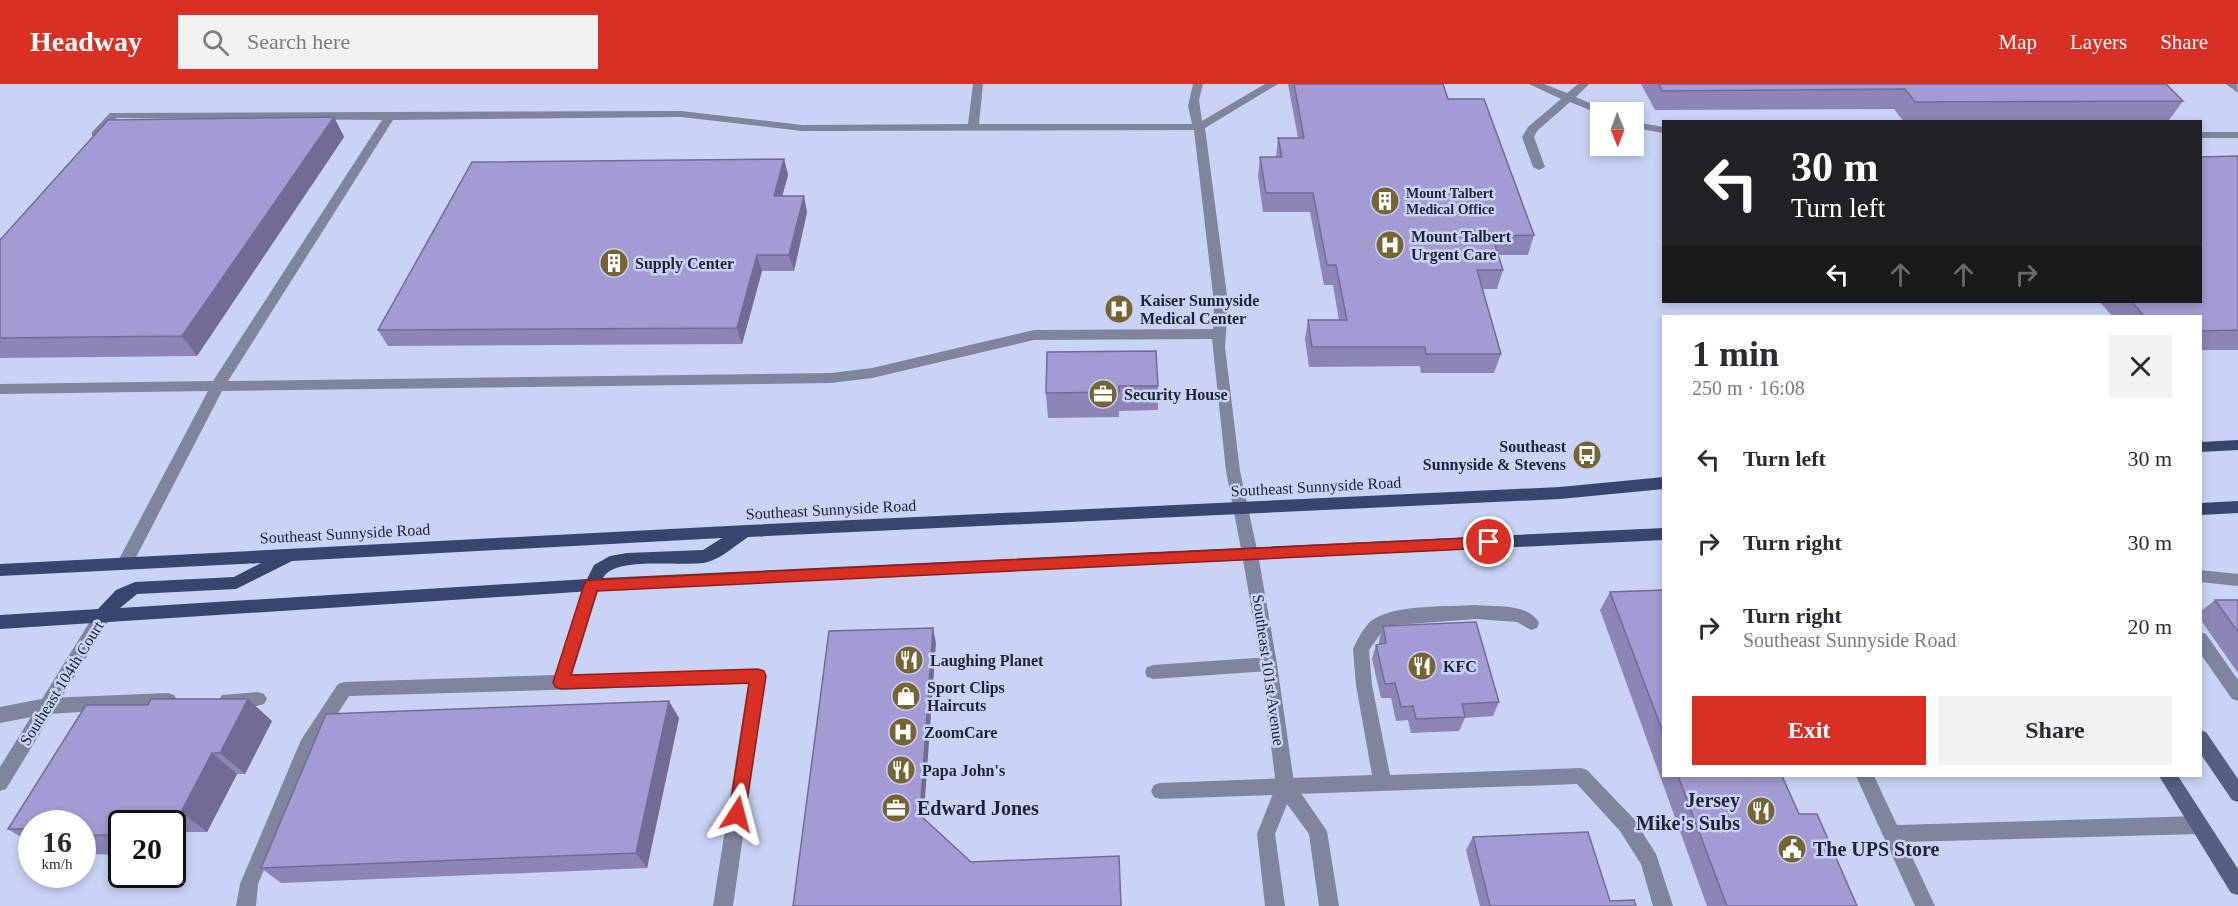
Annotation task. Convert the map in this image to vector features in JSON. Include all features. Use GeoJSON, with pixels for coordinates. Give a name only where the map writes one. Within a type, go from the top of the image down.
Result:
{"type":"FeatureCollection","features":[{"type":"Feature","properties":{"kind":"main road"},"geometry":{"type":"LineString","coordinates":[[2202,447],[2238,445]]}},
{"type":"Feature","properties":{"kind":"main road","name":"Southeast Sunnyside Road"},"geometry":{"type":"LineString","coordinates":[[0,570],[747,531],[1560,493],[1662,483]]}},
{"type":"Feature","properties":{"kind":"main road"},"geometry":{"type":"LineString","coordinates":[[2202,509],[2238,507]]}},
{"type":"Feature","properties":{"kind":"main road"},"geometry":{"type":"LineString","coordinates":[[592,585],[600,569],[610,562],[627,559],[706,556],[747,531]]}},
{"type":"Feature","properties":{"kind":"main road"},"geometry":{"type":"LineString","coordinates":[[0,622],[592,585],[1662,534]]}},
{"type":"Feature","properties":{"kind":"main road"},"geometry":{"type":"LineString","coordinates":[[103,615],[122,595],[135,588],[236,583],[293,554]]}},
{"type":"Feature","properties":{"kind":"main road"},"geometry":{"type":"LineString","coordinates":[[2202,741],[2238,794]]}},
{"type":"Feature","properties":{"kind":"main road"},"geometry":{"type":"LineString","coordinates":[[2169,777],[2238,886]]}},
{"type":"Feature","properties":{"kind":"street"},"geometry":{"type":"LineString","coordinates":[[973,128],[978,84]]}},
{"type":"Feature","properties":{"kind":"street","name":"Southeast 101st Avenue"},"geometry":{"type":"LineString","coordinates":[[1198,84],[1194,93],[1192,112],[1199,127],[1221,303],[1218,347],[1231,449],[1269,664],[1285,786],[1318,831],[1329,906]]}},
{"type":"Feature","properties":{"kind":"street"},"geometry":{"type":"LineString","coordinates":[[91,140],[114,115],[258,114],[312,117],[681,114],[802,128],[1199,127],[1273,84]]}},
{"type":"Feature","properties":{"kind":"street"},"geometry":{"type":"LineString","coordinates":[[1534,84],[1590,107]]}},
{"type":"Feature","properties":{"kind":"street"},"geometry":{"type":"LineString","coordinates":[[1539,167],[1528,137],[1532,129],[1584,84]]}},
{"type":"Feature","properties":{"kind":"street"},"geometry":{"type":"LineString","coordinates":[[2231,84],[2238,90]]}},
{"type":"Feature","properties":{"kind":"street"},"geometry":{"type":"LineString","coordinates":[[125,562],[218,385],[390,116]]}},
{"type":"Feature","properties":{"kind":"street"},"geometry":{"type":"LineString","coordinates":[[1644,126],[1662,130]]}},
{"type":"Feature","properties":{"kind":"street"},"geometry":{"type":"LineString","coordinates":[[2202,135],[2238,135]]}},
{"type":"Feature","properties":{"kind":"street"},"geometry":{"type":"LineString","coordinates":[[0,388],[831,378],[872,373],[1034,335],[1219,334]]}},
{"type":"Feature","properties":{"kind":"street"},"geometry":{"type":"LineString","coordinates":[[2202,576],[2238,580]]}},
{"type":"Feature","properties":{"kind":"street"},"geometry":{"type":"LineString","coordinates":[[561,682],[592,585]]}},
{"type":"Feature","properties":{"kind":"street"},"geometry":{"type":"LineString","coordinates":[[1383,784],[1364,685],[1361,649],[1378,624],[1394,618],[1476,612],[1520,616],[1531,623]]}},
{"type":"Feature","properties":{"kind":"street","name":"Southeast 104th Court"},"geometry":{"type":"LineString","coordinates":[[0,783],[103,615]]}},
{"type":"Feature","properties":{"kind":"street"},"geometry":{"type":"LineString","coordinates":[[2202,642],[2238,694]]}},
{"type":"Feature","properties":{"kind":"street"},"geometry":{"type":"LineString","coordinates":[[1153,672],[1269,664]]}},
{"type":"Feature","properties":{"kind":"street"},"geometry":{"type":"LineString","coordinates":[[246,906],[249,884],[307,746],[344,689],[758,676],[723,906]]}},
{"type":"Feature","properties":{"kind":"street"},"geometry":{"type":"LineString","coordinates":[[213,700],[258,699]]}},
{"type":"Feature","properties":{"kind":"street"},"geometry":{"type":"LineString","coordinates":[[0,715],[47,706],[190,700]]}},
{"type":"Feature","properties":{"kind":"street"},"geometry":{"type":"LineString","coordinates":[[1160,790],[1581,776],[1627,825],[1649,860],[1664,906]]}},
{"type":"Feature","properties":{"kind":"street"},"geometry":{"type":"LineString","coordinates":[[1864,777],[1925,906]]}},
{"type":"Feature","properties":{"kind":"street","name":"Southeast 101st Avenue"},"geometry":{"type":"LineString","coordinates":[[1275,906],[1266,834],[1285,786]]}},
{"type":"Feature","properties":{"kind":"street"},"geometry":{"type":"LineString","coordinates":[[1892,834],[2199,825]]}},
{"type":"Feature","properties":{"kind":"building","name":"Mount Talbert Medical Office"},"geometry":{"type":"Polygon","coordinates":[[[1294,84],[1443,84],[1448,99],[1484,99],[1534,235],[1492,236],[1503,270],[1477,270],[1501,354],[1426,354],[1425,347],[1312,347],[1308,320],[1347,320],[1336,265],[1327,265],[1313,193],[1266,193],[1260,157],[1282,157],[1278,138],[1304,138],[1294,84]]]}},
{"type":"Feature","properties":{"kind":"building"},"geometry":{"type":"Polygon","coordinates":[[[1659,84],[2166,84],[2183,101],[1915,102],[1905,89],[1662,91],[1659,84]]]}},
{"type":"Feature","properties":{"kind":"building"},"geometry":{"type":"Polygon","coordinates":[[[334,117],[182,336],[0,338],[0,240],[108,120],[334,117]]]}},
{"type":"Feature","properties":{"kind":"building"},"geometry":{"type":"Polygon","coordinates":[[[2238,156],[2238,330],[2202,331],[2202,315],[2143,315],[2133,303],[2202,303],[2202,157],[2238,156]]]}},
{"type":"Feature","properties":{"kind":"building","name":"Supply Center"},"geometry":{"type":"Polygon","coordinates":[[[784,159],[774,196],[804,196],[789,255],[757,255],[737,328],[378,330],[472,162],[784,159]]]}},
{"type":"Feature","properties":{"kind":"building"},"geometry":{"type":"Polygon","coordinates":[[[1156,351],[1158,386],[1119,386],[1119,392],[1046,393],[1047,352],[1156,351]]]}},
{"type":"Feature","properties":{"kind":"building"},"geometry":{"type":"Polygon","coordinates":[[[1662,590],[1662,730],[1610,592],[1662,590]]]}},
{"type":"Feature","properties":{"kind":"building"},"geometry":{"type":"Polygon","coordinates":[[[2215,600],[2238,600],[2238,632],[2215,600]]]}},
{"type":"Feature","properties":{"kind":"building"},"geometry":{"type":"Polygon","coordinates":[[[1476,622],[1499,702],[1462,704],[1465,717],[1416,719],[1413,706],[1401,707],[1395,683],[1385,684],[1376,645],[1386,643],[1383,626],[1476,622]]]}},
{"type":"Feature","properties":{"kind":"building"},"geometry":{"type":"Polygon","coordinates":[[[933,628],[920,815],[971,862],[1119,856],[1121,906],[793,906],[829,631],[933,628]]]}},
{"type":"Feature","properties":{"kind":"building"},"geometry":{"type":"Polygon","coordinates":[[[151,699],[248,699],[220,753],[212,753],[182,810],[108,810],[108,835],[96,835],[96,810],[20,810],[86,705],[148,705],[151,699]]]}},
{"type":"Feature","properties":{"kind":"building"},"geometry":{"type":"Polygon","coordinates":[[[669,701],[636,853],[261,868],[326,714],[669,701]]]}},
{"type":"Feature","properties":{"kind":"building"},"geometry":{"type":"Polygon","coordinates":[[[1678,777],[1782,777],[1799,814],[1817,814],[1857,906],[1727,906],[1678,777]]]}},
{"type":"Feature","properties":{"kind":"building"},"geometry":{"type":"Polygon","coordinates":[[[18,813],[18,829],[8,829],[18,813]]]}},
{"type":"Feature","properties":{"kind":"building"},"geometry":{"type":"Polygon","coordinates":[[[1588,832],[1610,901],[1634,900],[1636,906],[1490,906],[1473,837],[1588,832]]]}},
{"type":"Feature","properties":{"kind":"place","name":"Mount Talbert Medical Office"},"geometry":{"type":"Point","coordinates":[1385,201]}},
{"type":"Feature","properties":{"kind":"place","name":"Mount Talbert Urgent Care"},"geometry":{"type":"Point","coordinates":[1390,245]}},
{"type":"Feature","properties":{"kind":"place","name":"Supply Center"},"geometry":{"type":"Point","coordinates":[614,263]}},
{"type":"Feature","properties":{"kind":"place","name":"Kaiser Sunnyside Medical Center"},"geometry":{"type":"Point","coordinates":[1119,309]}},
{"type":"Feature","properties":{"kind":"place","name":"Security House"},"geometry":{"type":"Point","coordinates":[1103,394]}},
{"type":"Feature","properties":{"kind":"place","name":"Southeast Sunnyside & Stevens"},"geometry":{"type":"Point","coordinates":[1587,455]}},
{"type":"Feature","properties":{"kind":"place","name":"Laughing Planet"},"geometry":{"type":"Point","coordinates":[909,660]}},
{"type":"Feature","properties":{"kind":"place","name":"KFC"},"geometry":{"type":"Point","coordinates":[1422,666]}},
{"type":"Feature","properties":{"kind":"place","name":"Sport Clips Haircuts"},"geometry":{"type":"Point","coordinates":[906,696]}},
{"type":"Feature","properties":{"kind":"place","name":"ZoomCare"},"geometry":{"type":"Point","coordinates":[903,732]}},
{"type":"Feature","properties":{"kind":"place","name":"Papa John's"},"geometry":{"type":"Point","coordinates":[901,770]}},
{"type":"Feature","properties":{"kind":"place","name":"Edward Jones"},"geometry":{"type":"Point","coordinates":[896,808]}},
{"type":"Feature","properties":{"kind":"place","name":"Jersey Mike's Subs"},"geometry":{"type":"Point","coordinates":[1761,811]}},
{"type":"Feature","properties":{"kind":"place","name":"The UPS Store"},"geometry":{"type":"Point","coordinates":[1792,849]}},
{"type":"Feature","properties":{"kind":"route"},"geometry":{"type":"LineString","coordinates":[[737,814],[758,676],[561,682],[592,585],[1489,542]]}}]}
